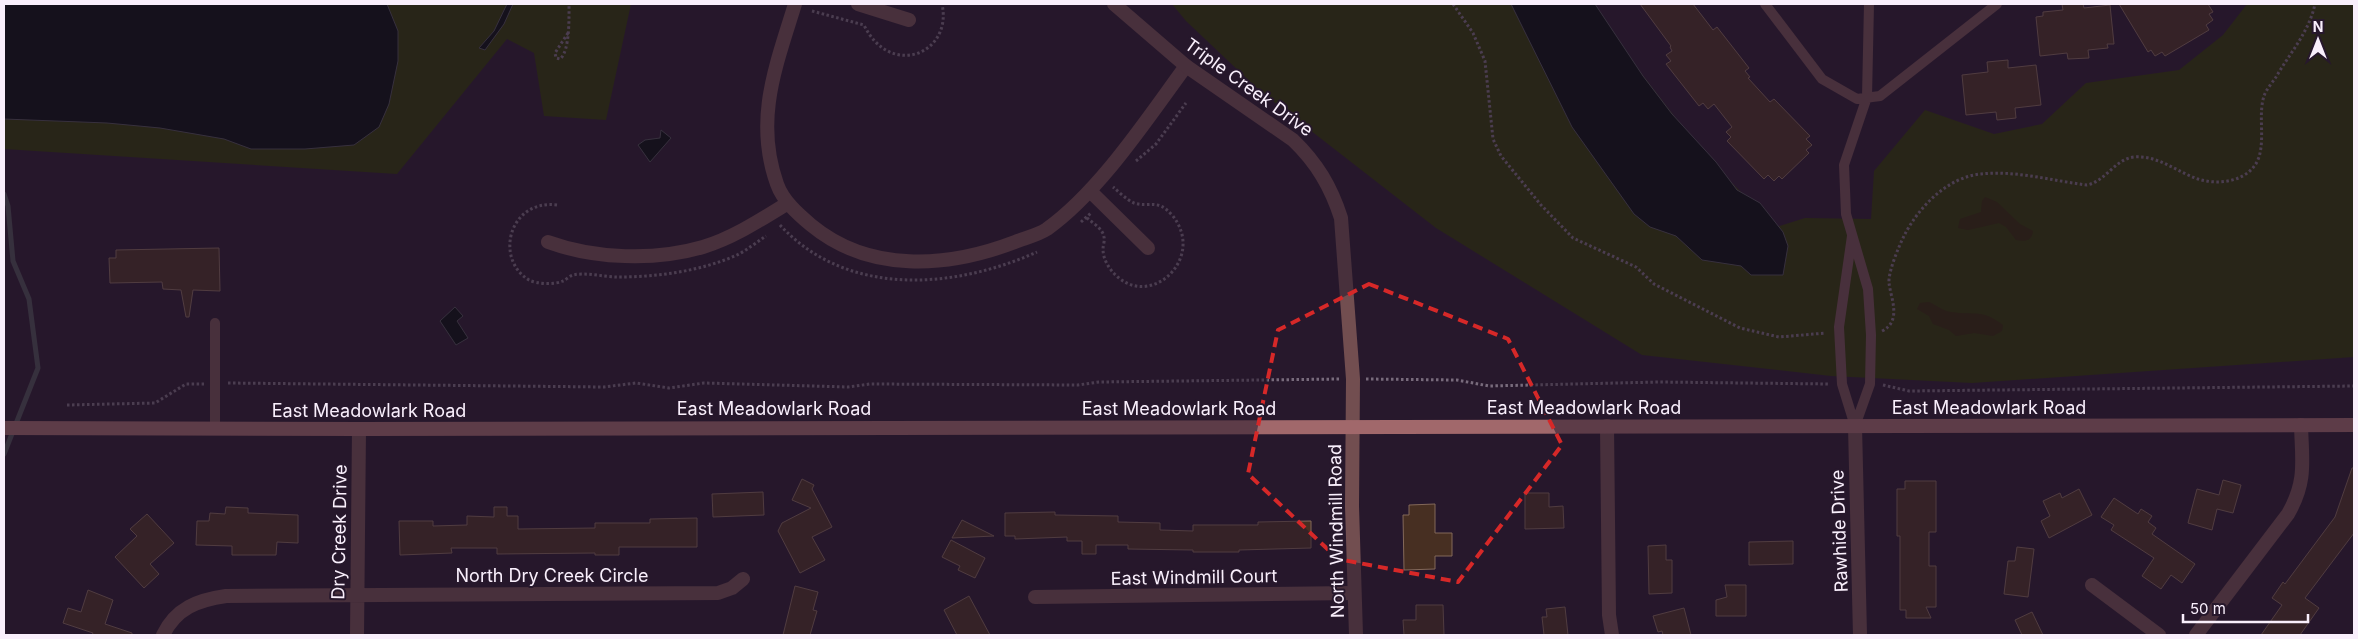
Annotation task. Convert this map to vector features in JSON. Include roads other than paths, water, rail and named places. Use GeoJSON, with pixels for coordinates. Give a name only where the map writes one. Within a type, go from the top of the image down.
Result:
{"type":"FeatureCollection","features":[{"type":"Feature","properties":{"kind":"main road","name":"East Meadowlark Road"},"geometry":{"type":"LineString","coordinates":[[4,428],[2354,425]]}},
{"type":"Feature","properties":{"kind":"street"},"geometry":{"type":"LineString","coordinates":[[795,4],[768,100],[767,125],[772,165],[778,186],[788,203],[828,239],[845,248],[872,257],[898,261],[926,261],[989,252],[1045,230],[1090,191],[1186,66]]}},
{"type":"Feature","properties":{"kind":"street"},"geometry":{"type":"LineString","coordinates":[[858,4],[909,20]]}},
{"type":"Feature","properties":{"kind":"street","name":"Triple Creek Drive"},"geometry":{"type":"LineString","coordinates":[[1114,4],[1186,66],[1293,140],[1309,154],[1321,172],[1334,197],[1341,218],[1353,379],[1353,426]]}},
{"type":"Feature","properties":{"kind":"street"},"geometry":{"type":"LineString","coordinates":[[1090,191],[1148,248]]}},
{"type":"Feature","properties":{"kind":"street"},"geometry":{"type":"LineString","coordinates":[[548,242],[568,249],[618,255],[660,254],[704,247],[788,203]]}},
{"type":"Feature","properties":{"kind":"street"},"geometry":{"type":"LineString","coordinates":[[2196,635],[2288,514],[2299,494],[2303,473],[2301,425]]}},
{"type":"Feature","properties":{"kind":"street","name":"North Windmill Road"},"geometry":{"type":"LineString","coordinates":[[1353,426],[1356,635]]}},
{"type":"Feature","properties":{"kind":"street"},"geometry":{"type":"LineString","coordinates":[[1607,426],[1610,615],[1612,635]]}},
{"type":"Feature","properties":{"kind":"street","name":"Rawhide Drive"},"geometry":{"type":"LineString","coordinates":[[1855,426],[1860,635]]}},
{"type":"Feature","properties":{"kind":"street","name":"Dry Creek Drive"},"geometry":{"type":"LineString","coordinates":[[357,635],[359,429]]}},
{"type":"Feature","properties":{"kind":"street","name":"North Dry Creek Circle"},"geometry":{"type":"LineString","coordinates":[[163,635],[168,625],[179,612],[204,599],[226,596],[718,593],[732,588],[743,579]]}},
{"type":"Feature","properties":{"kind":"street"},"geometry":{"type":"LineString","coordinates":[[2092,585],[2159,635]]}},
{"type":"Feature","properties":{"kind":"street","name":"East Windmill Court"},"geometry":{"type":"LineString","coordinates":[[1035,597],[1354,593]]}},
{"type":"Feature","properties":{"kind":"lane"},"geometry":{"type":"LineString","coordinates":[[1765,4],[1822,79],[1857,99],[1880,96],[1997,4]]}},
{"type":"Feature","properties":{"kind":"lane"},"geometry":{"type":"LineString","coordinates":[[1855,426],[1870,384],[1871,332],[1868,289],[1846,214],[1844,164],[1867,98],[1869,4]]}},
{"type":"Feature","properties":{"kind":"lane"},"geometry":{"type":"LineString","coordinates":[[1853,233],[1840,332],[1842,384],[1855,426]]}},
{"type":"Feature","properties":{"kind":"lane"},"geometry":{"type":"LineString","coordinates":[[215,323],[215,429]]}},
{"type":"Feature","properties":{"kind":"waterway"},"geometry":{"type":"LineString","coordinates":[[4,194],[8,206],[13,261],[29,299],[38,368],[4,454]]}}]}
